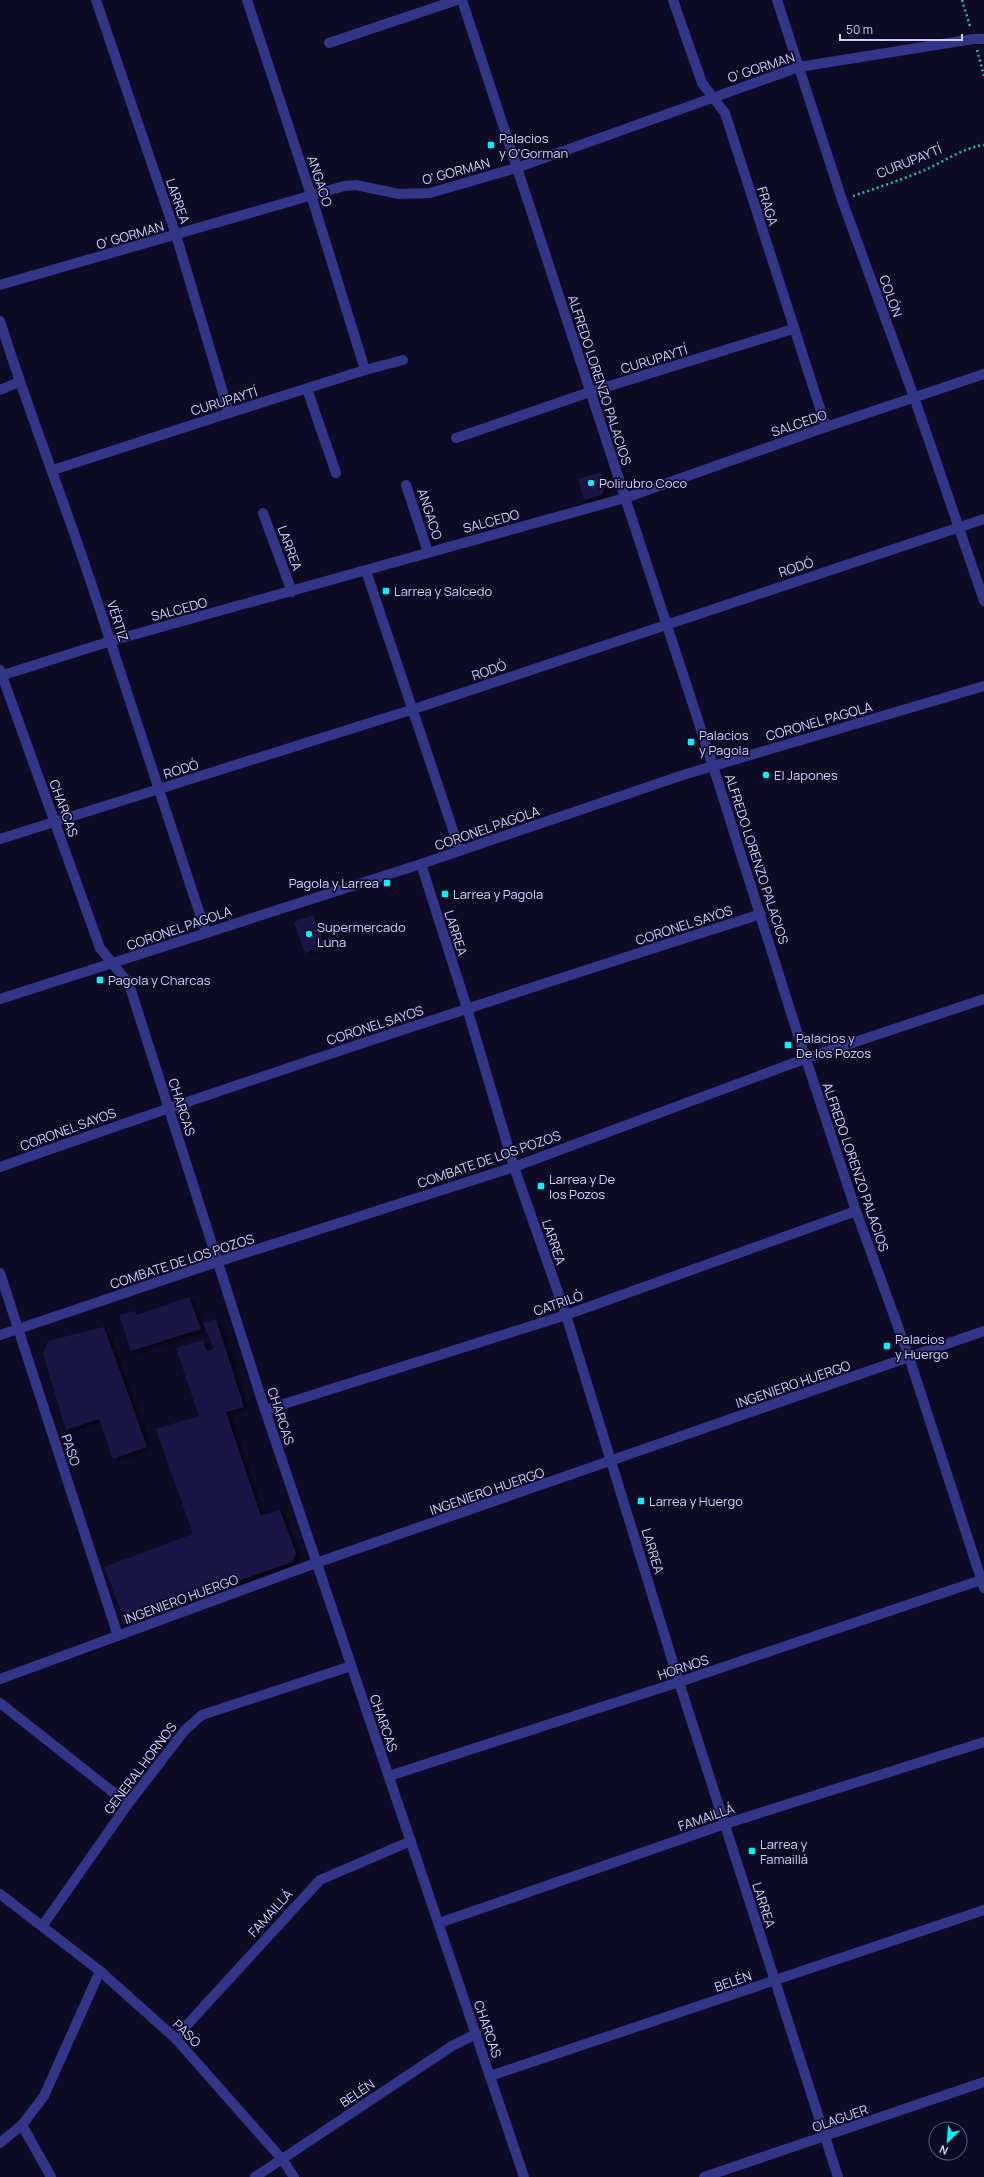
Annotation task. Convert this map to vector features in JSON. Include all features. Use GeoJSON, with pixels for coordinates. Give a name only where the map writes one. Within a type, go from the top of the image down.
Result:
{"type":"FeatureCollection","features":[{"type":"Feature","properties":{"kind":"street","name":"LARREA"},"geometry":{"type":"LineString","coordinates":[[96,0],[176,235],[229,412]]}},
{"type":"Feature","properties":{"kind":"street","name":"ANGACO"},"geometry":{"type":"LineString","coordinates":[[247,0],[311,195],[365,370]]}},
{"type":"Feature","properties":{"kind":"street"},"geometry":{"type":"LineString","coordinates":[[328,43],[457,0]]}},
{"type":"Feature","properties":{"kind":"street","name":"ALFREDO LORENZO PALACIOS"},"geometry":{"type":"LineString","coordinates":[[462,0],[713,766],[856,1210],[908,1357],[983,1582]]}},
{"type":"Feature","properties":{"kind":"street","name":"FRAGA"},"geometry":{"type":"LineString","coordinates":[[673,0],[702,83],[725,113],[826,427]]}},
{"type":"Feature","properties":{"kind":"street","name":"COLÓN"},"geometry":{"type":"LineString","coordinates":[[777,0],[842,200],[914,396],[984,601]]}},
{"type":"Feature","properties":{"kind":"street","name":"O' GORMAN"},"geometry":{"type":"LineString","coordinates":[[0,285],[344,186],[356,185],[399,194],[430,193],[516,168],[799,67],[973,39],[984,39]]}},
{"type":"Feature","properties":{"kind":"street","name":"VÉRTIZ"},"geometry":{"type":"LineString","coordinates":[[0,321],[19,382],[53,470],[111,641],[158,790],[206,932]]}},
{"type":"Feature","properties":{"kind":"street","name":"CURUPAYTÍ"},"geometry":{"type":"LineString","coordinates":[[456,438],[590,392],[794,329]]}},
{"type":"Feature","properties":{"kind":"street","name":"CURUPAYTÍ"},"geometry":{"type":"LineString","coordinates":[[53,470],[229,412],[365,370],[403,360]]}},
{"type":"Feature","properties":{"kind":"street","name":"SALCEDO"},"geometry":{"type":"LineString","coordinates":[[1,674],[111,641],[292,592],[428,552],[625,498],[914,396],[984,374]]}},
{"type":"Feature","properties":{"kind":"street"},"geometry":{"type":"LineString","coordinates":[[0,390],[19,382]]}},
{"type":"Feature","properties":{"kind":"street"},"geometry":{"type":"LineString","coordinates":[[307,389],[336,473]]}},
{"type":"Feature","properties":{"kind":"street","name":"ANGACO"},"geometry":{"type":"LineString","coordinates":[[406,485],[428,552]]}},
{"type":"Feature","properties":{"kind":"street","name":"LARREA"},"geometry":{"type":"LineString","coordinates":[[263,513],[292,592]]}},
{"type":"Feature","properties":{"kind":"street","name":"RODÓ"},"geometry":{"type":"LineString","coordinates":[[0,839],[55,823],[414,709],[984,519]]}},
{"type":"Feature","properties":{"kind":"street"},"geometry":{"type":"LineString","coordinates":[[366,570],[414,709],[460,851]]}},
{"type":"Feature","properties":{"kind":"street","name":"CHARCAS"},"geometry":{"type":"LineString","coordinates":[[1,674],[100,948],[129,984],[265,1410],[524,2177]]}},
{"type":"Feature","properties":{"kind":"street","name":"CORONEL PAGOLA"},"geometry":{"type":"LineString","coordinates":[[0,999],[421,864],[713,766],[984,686]]}},
{"type":"Feature","properties":{"kind":"street","name":"LARREA"},"geometry":{"type":"LineString","coordinates":[[421,864],[467,1008],[514,1166],[566,1315],[679,1682],[838,2177]]}},
{"type":"Feature","properties":{"kind":"street","name":"CORONEL SAYOS"},"geometry":{"type":"LineString","coordinates":[[0,1167],[168,1107],[467,1008],[761,914]]}},
{"type":"Feature","properties":{"kind":"street","name":"COMBATE DE LOS POZOS"},"geometry":{"type":"LineString","coordinates":[[0,1335],[217,1262],[514,1166],[806,1058],[984,999]]}},
{"type":"Feature","properties":{"kind":"street","name":"CATRILÓ"},"geometry":{"type":"LineString","coordinates":[[265,1410],[566,1315],[856,1210]]}},
{"type":"Feature","properties":{"kind":"street","name":"PASO"},"geometry":{"type":"LineString","coordinates":[[0,1273],[118,1636]]}},
{"type":"Feature","properties":{"kind":"street","name":"INGENIERO HUERGO"},"geometry":{"type":"LineString","coordinates":[[0,1679],[316,1563],[612,1462],[984,1331]]}},
{"type":"Feature","properties":{"kind":"street","name":"HORNOS"},"geometry":{"type":"LineString","coordinates":[[389,1776],[983,1582]]}},
{"type":"Feature","properties":{"kind":"street","name":"GENERAL HORNOS"},"geometry":{"type":"LineString","coordinates":[[43,1925],[128,1804],[185,1730],[202,1715],[351,1666]]}},
{"type":"Feature","properties":{"kind":"street"},"geometry":{"type":"LineString","coordinates":[[0,1703],[128,1804]]}},
{"type":"Feature","properties":{"kind":"street","name":"FAMAILLÁ"},"geometry":{"type":"LineString","coordinates":[[439,1923],[725,1824],[984,1742]]}},
{"type":"Feature","properties":{"kind":"street","name":"FAMAILLÁ"},"geometry":{"type":"LineString","coordinates":[[175,2038],[320,1880],[411,1841]]}},
{"type":"Feature","properties":{"kind":"street"},"geometry":{"type":"LineString","coordinates":[[0,1894],[43,1925]]}},
{"type":"Feature","properties":{"kind":"street","name":"BELÉN"},"geometry":{"type":"LineString","coordinates":[[490,2076],[984,1910]]}},
{"type":"Feature","properties":{"kind":"street","name":"PASO"},"geometry":{"type":"LineString","coordinates":[[43,1925],[100,1971],[175,2038],[282,2159],[294,2177]]}},
{"type":"Feature","properties":{"kind":"street"},"geometry":{"type":"LineString","coordinates":[[0,2142],[22,2125],[44,2096],[100,1971]]}},
{"type":"Feature","properties":{"kind":"street","name":"BELÉN"},"geometry":{"type":"LineString","coordinates":[[255,2177],[452,2046],[476,2034]]}},
{"type":"Feature","properties":{"kind":"street","name":"OLAGUER"},"geometry":{"type":"LineString","coordinates":[[704,2177],[984,2082]]}},
{"type":"Feature","properties":{"kind":"street"},"geometry":{"type":"LineString","coordinates":[[22,2125],[51,2177]]}},
{"type":"Feature","properties":{"kind":"path","name":"CURUPAYTÍ"},"geometry":{"type":"LineString","coordinates":[[842,200],[913,175],[948,160],[963,151],[984,145]]}},
{"type":"Feature","properties":{"kind":"building","name":"Polirubro Coco"},"geometry":{"type":"Polygon","coordinates":[[[601,472],[605,486],[602,495],[584,500],[578,479],[601,472]]]}},
{"type":"Feature","properties":{"kind":"building","name":"Supermercado Luna"},"geometry":{"type":"Polygon","coordinates":[[[313,915],[325,946],[305,953],[294,922],[313,915]]]}},
{"type":"Feature","properties":{"kind":"building"},"geometry":{"type":"Polygon","coordinates":[[[189,1297],[201,1329],[131,1351],[119,1315],[135,1311],[137,1315],[189,1297]]]}},
{"type":"Feature","properties":{"kind":"building"},"geometry":{"type":"Polygon","coordinates":[[[216,1319],[244,1407],[226,1412],[261,1516],[280,1510],[296,1553],[293,1562],[131,1617],[120,1609],[104,1567],[193,1534],[156,1429],[199,1416],[176,1348],[203,1340],[207,1351],[214,1349],[203,1323],[216,1319]]]}},
{"type":"Feature","properties":{"kind":"building"},"geometry":{"type":"Polygon","coordinates":[[[104,1327],[147,1447],[113,1459],[99,1419],[66,1430],[43,1354],[48,1341],[104,1327]]]}},
{"type":"Feature","properties":{"kind":"place","name":"Palacios y O'Gorman"},"geometry":{"type":"Point","coordinates":[491,145]}},
{"type":"Feature","properties":{"kind":"place","name":"Polirubro Coco"},"geometry":{"type":"Point","coordinates":[591,483]}},
{"type":"Feature","properties":{"kind":"place","name":"Larrea y Salcedo"},"geometry":{"type":"Point","coordinates":[386,591]}},
{"type":"Feature","properties":{"kind":"place","name":"Palacios y Pagola"},"geometry":{"type":"Point","coordinates":[691,742]}},
{"type":"Feature","properties":{"kind":"place","name":"El Japones"},"geometry":{"type":"Point","coordinates":[766,775]}},
{"type":"Feature","properties":{"kind":"place","name":"Pagola y Larrea"},"geometry":{"type":"Point","coordinates":[387,883]}},
{"type":"Feature","properties":{"kind":"place","name":"Larrea y Pagola"},"geometry":{"type":"Point","coordinates":[445,894]}},
{"type":"Feature","properties":{"kind":"place","name":"Supermercado Luna"},"geometry":{"type":"Point","coordinates":[309,934]}},
{"type":"Feature","properties":{"kind":"place","name":"Pagola y Charcas"},"geometry":{"type":"Point","coordinates":[100,980]}},
{"type":"Feature","properties":{"kind":"place","name":"Palacios y De los Pozos"},"geometry":{"type":"Point","coordinates":[788,1045]}},
{"type":"Feature","properties":{"kind":"place","name":"Larrea y De los Pozos"},"geometry":{"type":"Point","coordinates":[541,1186]}},
{"type":"Feature","properties":{"kind":"place","name":"Palacios y Huergo"},"geometry":{"type":"Point","coordinates":[887,1346]}},
{"type":"Feature","properties":{"kind":"place","name":"Larrea y Huergo"},"geometry":{"type":"Point","coordinates":[641,1501]}},
{"type":"Feature","properties":{"kind":"place","name":"Larrea y Famaillá"},"geometry":{"type":"Point","coordinates":[752,1851]}}]}
